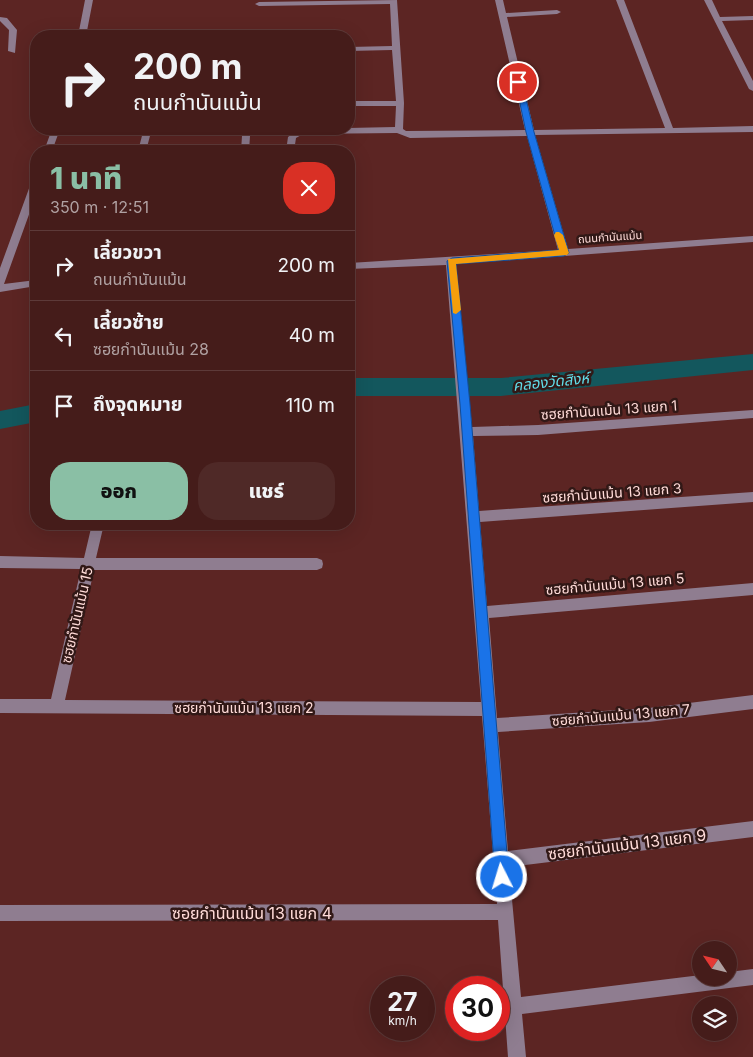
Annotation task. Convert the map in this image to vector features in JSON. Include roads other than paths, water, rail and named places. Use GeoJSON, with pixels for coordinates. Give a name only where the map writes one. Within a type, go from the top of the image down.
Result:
{"type":"FeatureCollection","features":[{"type":"Feature","properties":{"kind":"street"},"geometry":{"type":"LineString","coordinates":[[83,30],[89,0]]}},
{"type":"Feature","properties":{"kind":"street"},"geometry":{"type":"LineString","coordinates":[[499,0],[530,132],[564,253]]}},
{"type":"Feature","properties":{"kind":"street"},"geometry":{"type":"LineString","coordinates":[[620,0],[670,130]]}},
{"type":"Feature","properties":{"kind":"street"},"geometry":{"type":"LineString","coordinates":[[708,0],[753,89]]}},
{"type":"Feature","properties":{"kind":"street"},"geometry":{"type":"LineString","coordinates":[[259,4],[393,1],[400,103],[399,130]]}},
{"type":"Feature","properties":{"kind":"street"},"geometry":{"type":"LineString","coordinates":[[502,14],[557,12]]}},
{"type":"Feature","properties":{"kind":"street"},"geometry":{"type":"LineString","coordinates":[[718,19],[753,18]]}},
{"type":"Feature","properties":{"kind":"street"},"geometry":{"type":"LineString","coordinates":[[0,19],[4,20],[13,30],[12,51]]}},
{"type":"Feature","properties":{"kind":"street"},"geometry":{"type":"LineString","coordinates":[[355,49],[396,48]]}},
{"type":"Feature","properties":{"kind":"street"},"geometry":{"type":"LineString","coordinates":[[743,69],[753,69]]}},
{"type":"Feature","properties":{"kind":"street"},"geometry":{"type":"LineString","coordinates":[[355,104],[400,103]]}},
{"type":"Feature","properties":{"kind":"street"},"geometry":{"type":"LineString","coordinates":[[355,130],[399,130],[410,136],[530,132],[753,129]]}},
{"type":"Feature","properties":{"kind":"street"},"geometry":{"type":"LineString","coordinates":[[245,145],[246,136]]}},
{"type":"Feature","properties":{"kind":"street"},"geometry":{"type":"LineString","coordinates":[[0,282],[30,200]]}},
{"type":"Feature","properties":{"kind":"street","name":"ถนนกำนันแม้น"},"geometry":{"type":"LineString","coordinates":[[355,266],[452,261],[753,239]]}},
{"type":"Feature","properties":{"kind":"street"},"geometry":{"type":"LineString","coordinates":[[452,261],[516,1057]]}},
{"type":"Feature","properties":{"kind":"street"},"geometry":{"type":"LineString","coordinates":[[0,288],[30,284]]}},
{"type":"Feature","properties":{"kind":"street","name":"ซฮยกำนันแม้น 13 แยก 1"},"geometry":{"type":"LineString","coordinates":[[467,432],[538,430],[753,414]]}},
{"type":"Feature","properties":{"kind":"street","name":"ซฮยกำนันแม้น 13 แยก 3"},"geometry":{"type":"LineString","coordinates":[[473,517],[753,497]]}},
{"type":"Feature","properties":{"kind":"street","name":"ซฮยกำนันแม้น 15"},"geometry":{"type":"LineString","coordinates":[[56,707],[96,530]]}},
{"type":"Feature","properties":{"kind":"street"},"geometry":{"type":"LineString","coordinates":[[0,562],[318,564]]}},
{"type":"Feature","properties":{"kind":"street","name":"ซฮยกำนันแม้น 13 แยก 5"},"geometry":{"type":"LineString","coordinates":[[480,613],[753,589]]}},
{"type":"Feature","properties":{"kind":"street","name":"ซฮยกำนันแม้น 13 แยก 7"},"geometry":{"type":"LineString","coordinates":[[489,726],[650,714],[753,702]]}},
{"type":"Feature","properties":{"kind":"street","name":"ซฮยกำนันแม้น 13 แยก 2"},"geometry":{"type":"LineString","coordinates":[[0,706],[488,709]]}},
{"type":"Feature","properties":{"kind":"street","name":"ซฮยกำนันแม้น 13 แยก 9"},"geometry":{"type":"LineString","coordinates":[[500,860],[753,829]]}},
{"type":"Feature","properties":{"kind":"street","name":"ซอยกำนันแม้น 13 แยก 4"},"geometry":{"type":"LineString","coordinates":[[0,913],[504,912]]}},
{"type":"Feature","properties":{"kind":"street"},"geometry":{"type":"LineString","coordinates":[[512,1006],[753,977]]}},
{"type":"Feature","properties":{"kind":"waterway","name":"คลองวัดสิงห์"},"geometry":{"type":"LineString","coordinates":[[355,387],[501,387],[753,362]]}},
{"type":"Feature","properties":{"kind":"waterway","name":"คลองวัดสิงห์"},"geometry":{"type":"LineString","coordinates":[[0,420],[30,414]]}}]}
